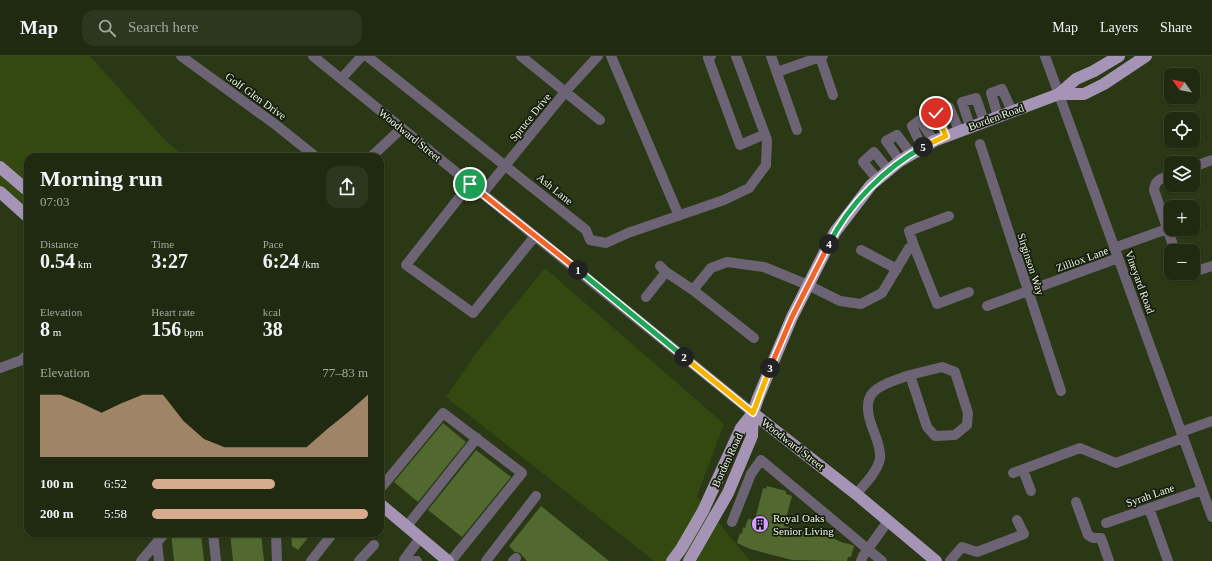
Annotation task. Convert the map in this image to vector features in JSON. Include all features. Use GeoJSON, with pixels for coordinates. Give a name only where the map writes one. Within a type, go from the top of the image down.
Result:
{"type":"FeatureCollection","features":[{"type":"Feature","properties":{"kind":"main road","name":"Borden Road"},"geometry":{"type":"LineString","coordinates":[[1059,94],[1076,79],[1094,71],[1119,56]]}},
{"type":"Feature","properties":{"kind":"main road","name":"Borden Road"},"geometry":{"type":"LineString","coordinates":[[672,561],[681,549],[703,511],[741,428],[753,413],[792,317],[835,232],[871,185],[900,161],[934,141],[958,130],[1059,94],[1084,94],[1104,84],[1146,56]]}},
{"type":"Feature","properties":{"kind":"main road"},"geometry":{"type":"LineString","coordinates":[[0,168],[24,189]]}},
{"type":"Feature","properties":{"kind":"main road"},"geometry":{"type":"LineString","coordinates":[[0,192],[24,213]]}},
{"type":"Feature","properties":{"kind":"main road"},"geometry":{"type":"LineString","coordinates":[[689,561],[728,492],[752,436],[753,413]]}},
{"type":"Feature","properties":{"kind":"main road","name":"Woodward Street"},"geometry":{"type":"LineString","coordinates":[[753,413],[856,494],[936,561]]}},
{"type":"Feature","properties":{"kind":"main road"},"geometry":{"type":"LineString","coordinates":[[384,507],[448,561]]}},
{"type":"Feature","properties":{"kind":"street","name":"Golf Glen Drive"},"geometry":{"type":"LineString","coordinates":[[181,56],[311,153]]}},
{"type":"Feature","properties":{"kind":"street","name":"Woodward Street"},"geometry":{"type":"LineString","coordinates":[[312,56],[753,413]]}},
{"type":"Feature","properties":{"kind":"street"},"geometry":{"type":"LineString","coordinates":[[341,79],[362,56]]}},
{"type":"Feature","properties":{"kind":"street","name":"Ash Lane"},"geometry":{"type":"LineString","coordinates":[[367,56],[586,230],[590,240],[606,243],[628,233],[724,200],[749,188],[766,165],[767,140],[765,134]]}},
{"type":"Feature","properties":{"kind":"street"},"geometry":{"type":"LineString","coordinates":[[521,56],[600,120]]}},
{"type":"Feature","properties":{"kind":"street","name":"Spruce Drive"},"geometry":{"type":"LineString","coordinates":[[482,194],[507,166],[566,91],[598,56]]}},
{"type":"Feature","properties":{"kind":"street"},"geometry":{"type":"LineString","coordinates":[[611,56],[679,216]]}},
{"type":"Feature","properties":{"kind":"street"},"geometry":{"type":"LineString","coordinates":[[712,56],[708,58],[740,145],[765,134],[736,56]]}},
{"type":"Feature","properties":{"kind":"street"},"geometry":{"type":"LineString","coordinates":[[771,56],[797,130]]}},
{"type":"Feature","properties":{"kind":"street"},"geometry":{"type":"LineString","coordinates":[[777,72],[821,56],[833,95]]}},
{"type":"Feature","properties":{"kind":"street","name":"Vineyard Road"},"geometry":{"type":"LineString","coordinates":[[1045,56],[1212,517]]}},
{"type":"Feature","properties":{"kind":"street"},"geometry":{"type":"LineString","coordinates":[[998,116],[991,93],[1002,89],[1012,110]]}},
{"type":"Feature","properties":{"kind":"street"},"geometry":{"type":"LineString","coordinates":[[970,126],[962,102],[976,98],[984,121]]}},
{"type":"Feature","properties":{"kind":"street"},"geometry":{"type":"LineString","coordinates":[[946,136],[936,113],[949,107],[958,130]]}},
{"type":"Feature","properties":{"kind":"street"},"geometry":{"type":"LineString","coordinates":[[922,147],[912,126],[920,120],[934,141]]}},
{"type":"Feature","properties":{"kind":"street"},"geometry":{"type":"LineString","coordinates":[[375,153],[402,128]]}},
{"type":"Feature","properties":{"kind":"street"},"geometry":{"type":"LineString","coordinates":[[900,161],[886,141],[897,135],[911,154]]}},
{"type":"Feature","properties":{"kind":"street","name":"Sirginson Way"},"geometry":{"type":"LineString","coordinates":[[980,144],[1027,292],[1061,391]]}},
{"type":"Feature","properties":{"kind":"street"},"geometry":{"type":"LineString","coordinates":[[878,180],[863,162],[874,152],[889,171]]}},
{"type":"Feature","properties":{"kind":"street"},"geometry":{"type":"LineString","coordinates":[[1200,164],[1212,160]]}},
{"type":"Feature","properties":{"kind":"street"},"geometry":{"type":"LineString","coordinates":[[1164,178],[1158,180],[1154,184],[1154,190],[1164,220]]}},
{"type":"Feature","properties":{"kind":"street"},"geometry":{"type":"LineString","coordinates":[[470,184],[406,265],[473,313],[535,236]]}},
{"type":"Feature","properties":{"kind":"street"},"geometry":{"type":"LineString","coordinates":[[949,216],[909,231],[937,304],[969,292]]}},
{"type":"Feature","properties":{"kind":"street"},"geometry":{"type":"LineString","coordinates":[[1114,248],[1164,230]]}},
{"type":"Feature","properties":{"kind":"street"},"geometry":{"type":"LineString","coordinates":[[693,290],[711,268],[727,262],[764,267],[808,285],[840,301],[861,304],[882,293],[909,248],[914,246]]}},
{"type":"Feature","properties":{"kind":"street"},"geometry":{"type":"LineString","coordinates":[[862,250],[897,268]]}},
{"type":"Feature","properties":{"kind":"street","name":"Zilliox Lane"},"geometry":{"type":"LineString","coordinates":[[986,306],[1118,258]]}},
{"type":"Feature","properties":{"kind":"street"},"geometry":{"type":"LineString","coordinates":[[1200,270],[1212,266]]}},
{"type":"Feature","properties":{"kind":"street"},"geometry":{"type":"LineString","coordinates":[[646,298],[663,269],[693,290],[754,338]]}},
{"type":"Feature","properties":{"kind":"street"},"geometry":{"type":"LineString","coordinates":[[0,368],[24,358]]}},
{"type":"Feature","properties":{"kind":"street"},"geometry":{"type":"LineString","coordinates":[[856,494],[876,470],[880,458],[879,445],[867,410],[870,398],[874,391],[882,385],[910,375],[942,367],[955,372],[968,413],[967,426],[955,435],[935,436],[927,427],[910,375]]}},
{"type":"Feature","properties":{"kind":"street"},"geometry":{"type":"LineString","coordinates":[[384,484],[443,413],[522,473],[451,561]]}},
{"type":"Feature","properties":{"kind":"street"},"geometry":{"type":"LineString","coordinates":[[1031,491],[1018,472],[1080,448],[1116,463],[1212,421]]}},
{"type":"Feature","properties":{"kind":"street"},"geometry":{"type":"LineString","coordinates":[[407,526],[477,438]]}},
{"type":"Feature","properties":{"kind":"street"},"geometry":{"type":"LineString","coordinates":[[732,522],[751,474],[761,460],[882,561]]}},
{"type":"Feature","properties":{"kind":"street","name":"Syrah Lane"},"geometry":{"type":"LineString","coordinates":[[1106,523],[1202,490]]}},
{"type":"Feature","properties":{"kind":"street"},"geometry":{"type":"LineString","coordinates":[[486,561],[536,496]]}},
{"type":"Feature","properties":{"kind":"street"},"geometry":{"type":"LineString","coordinates":[[1076,502],[1088,535],[1093,538],[1100,538],[1109,561]]}},
{"type":"Feature","properties":{"kind":"street"},"geometry":{"type":"LineString","coordinates":[[1149,508],[1168,561]]}},
{"type":"Feature","properties":{"kind":"street"},"geometry":{"type":"LineString","coordinates":[[950,561],[962,547],[977,552],[1024,534],[1018,520]]}},
{"type":"Feature","properties":{"kind":"street"},"geometry":{"type":"LineString","coordinates":[[862,561],[863,556],[888,521]]}},
{"type":"Feature","properties":{"kind":"street"},"geometry":{"type":"LineString","coordinates":[[141,561],[161,537]]}},
{"type":"Feature","properties":{"kind":"street"},"geometry":{"type":"LineString","coordinates":[[213,537],[216,561]]}},
{"type":"Feature","properties":{"kind":"street"},"geometry":{"type":"LineString","coordinates":[[276,537],[277,561]]}},
{"type":"Feature","properties":{"kind":"street"},"geometry":{"type":"LineString","coordinates":[[317,559],[331,537]]}},
{"type":"Feature","properties":{"kind":"street"},"geometry":{"type":"LineString","coordinates":[[401,561],[420,538]]}},
{"type":"Feature","properties":{"kind":"street"},"geometry":{"type":"LineString","coordinates":[[157,542],[159,561]]}},
{"type":"Feature","properties":{"kind":"street"},"geometry":{"type":"LineString","coordinates":[[359,561],[374,545]]}},
{"type":"Feature","properties":{"kind":"green space"},"geometry":{"type":"Polygon","coordinates":[[[0,56],[90,56],[164,139],[180,153],[24,153],[24,209],[0,189],[0,56]]]}},
{"type":"Feature","properties":{"kind":"green space"},"geometry":{"type":"Polygon","coordinates":[[[545,268],[724,424],[697,496],[750,561],[654,561],[446,397],[476,353],[545,268]]]}},
{"type":"Feature","properties":{"kind":"building"},"geometry":{"type":"Polygon","coordinates":[[[443,423],[466,442],[418,502],[394,482],[443,423]]]}},
{"type":"Feature","properties":{"kind":"building"},"geometry":{"type":"Polygon","coordinates":[[[476,450],[511,477],[462,537],[428,510],[476,450]]]}},
{"type":"Feature","properties":{"kind":"building","name":"Royal Oaks Senior Living"},"geometry":{"type":"Polygon","coordinates":[[[767,486],[786,491],[786,494],[792,496],[784,526],[820,536],[820,534],[852,545],[854,546],[851,557],[848,557],[847,561],[792,560],[750,549],[737,543],[740,533],[742,534],[743,527],[745,528],[748,519],[755,520],[763,488],[766,489],[767,486]]]}},
{"type":"Feature","properties":{"kind":"building"},"geometry":{"type":"Polygon","coordinates":[[[541,506],[609,561],[527,561],[520,553],[515,552],[509,546],[541,506]]]}},
{"type":"Feature","properties":{"kind":"building"},"geometry":{"type":"Polygon","coordinates":[[[171,537],[201,537],[204,561],[174,561],[171,537]]]}},
{"type":"Feature","properties":{"kind":"building"},"geometry":{"type":"Polygon","coordinates":[[[230,537],[261,537],[264,561],[233,561],[230,537]]]}},
{"type":"Feature","properties":{"kind":"building"},"geometry":{"type":"Polygon","coordinates":[[[291,537],[309,537],[298,550],[292,546],[291,537]]]}},
{"type":"Feature","properties":{"kind":"place","name":"Royal Oaks Senior Living"},"geometry":{"type":"Point","coordinates":[760,524]}},
{"type":"Feature","properties":{"kind":"route"},"geometry":{"type":"LineString","coordinates":[[470,184],[753,413],[792,317],[835,232],[871,185],[900,161],[934,141],[946,136],[936,113]]}}]}
